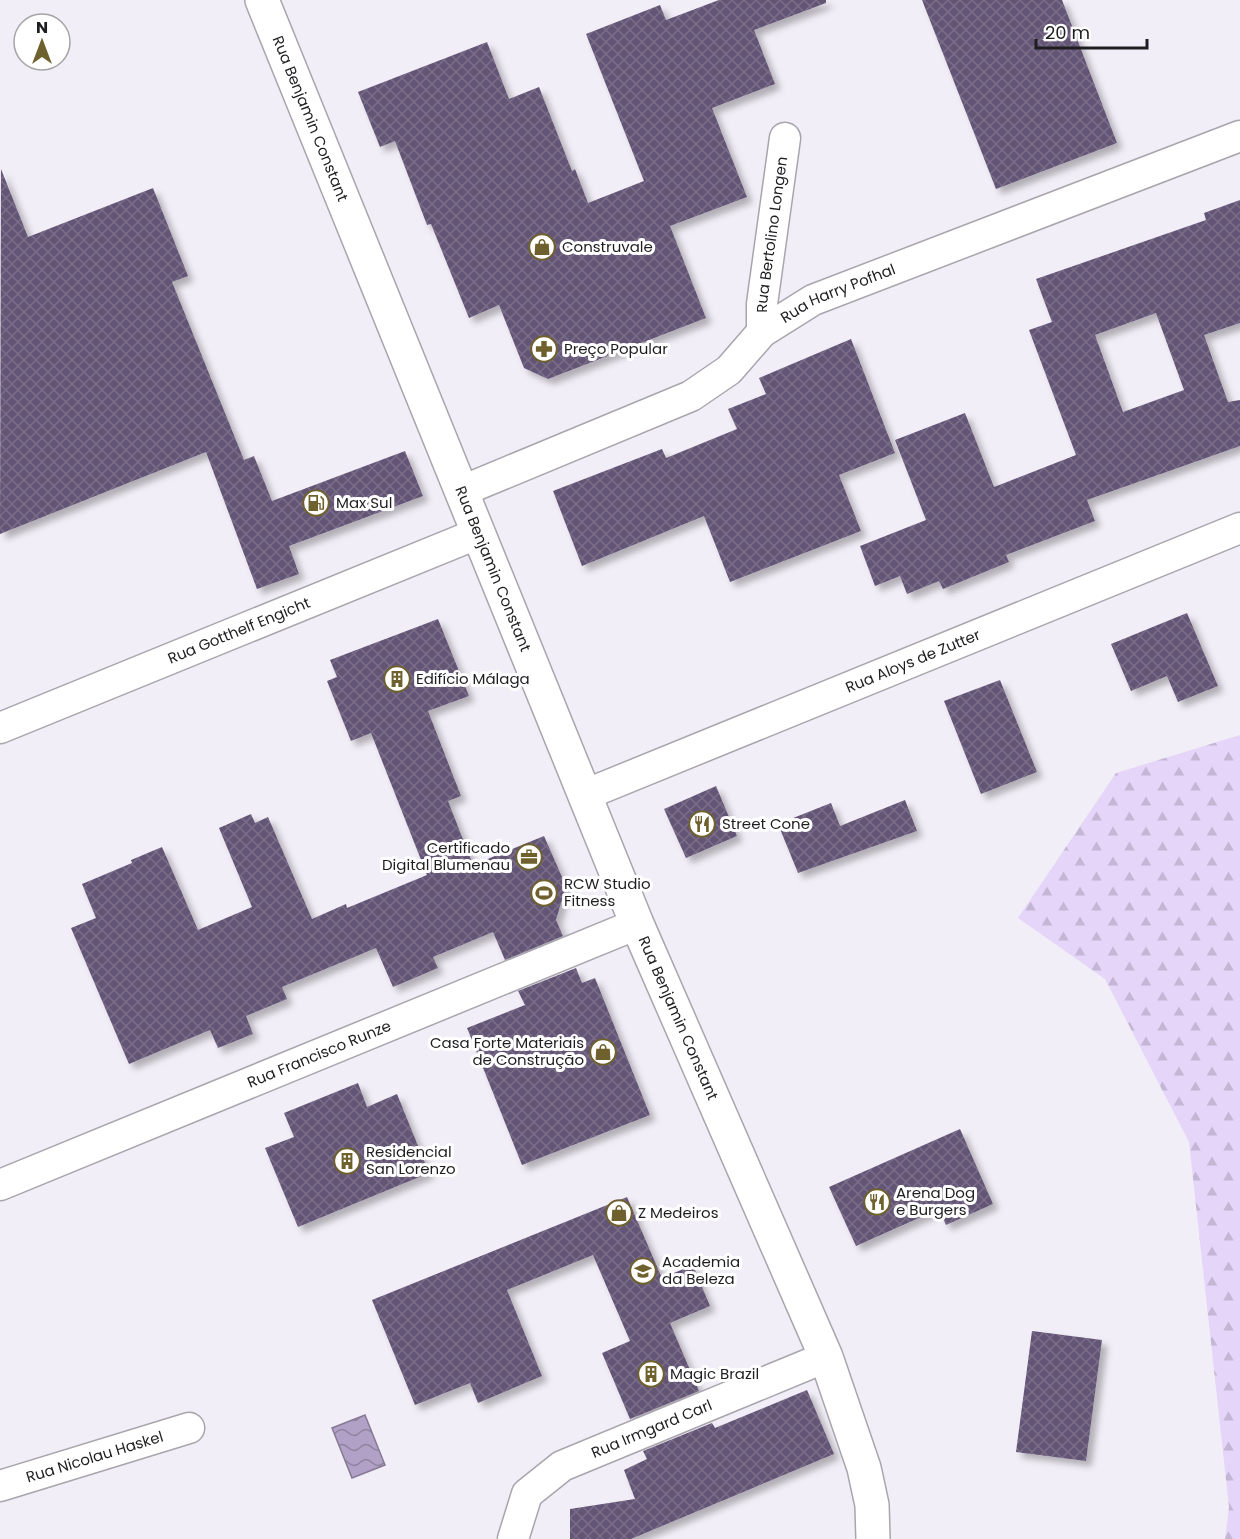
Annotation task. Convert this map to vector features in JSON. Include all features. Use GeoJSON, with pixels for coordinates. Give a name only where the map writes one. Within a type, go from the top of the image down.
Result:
{"type":"FeatureCollection","features":[{"type":"Feature","properties":{"kind":"main road","name":"Rua Benjamin Constant"},"geometry":{"type":"LineString","coordinates":[[262,0],[587,794],[637,924],[826,1357],[864,1468],[872,1506],[873,1539]]}},
{"type":"Feature","properties":{"kind":"street","name":"Rua Harry Pofhal"},"geometry":{"type":"LineString","coordinates":[[462,491],[691,396],[729,370],[762,332],[813,300],[1240,136]]}},
{"type":"Feature","properties":{"kind":"street","name":"Rua Bertolino Longen"},"geometry":{"type":"LineString","coordinates":[[762,332],[762,304],[785,138]]}},
{"type":"Feature","properties":{"kind":"street","name":"Rua Aloys de Zutter"},"geometry":{"type":"LineString","coordinates":[[587,794],[1240,528]]}},
{"type":"Feature","properties":{"kind":"street","name":"Rua Gotthelf Engicht"},"geometry":{"type":"LineString","coordinates":[[0,728],[479,533]]}},
{"type":"Feature","properties":{"kind":"street","name":"Rua Francisco Runze"},"geometry":{"type":"LineString","coordinates":[[0,1185],[637,924]]}},
{"type":"Feature","properties":{"kind":"street","name":"Rua Irmgard Carl"},"geometry":{"type":"LineString","coordinates":[[513,1539],[527,1494],[562,1466],[826,1357]]}},
{"type":"Feature","properties":{"kind":"street","name":"Rua Nicolau Haskel"},"geometry":{"type":"LineString","coordinates":[[0,1486],[189,1428]]}},
{"type":"Feature","properties":{"kind":"green space"},"geometry":{"type":"Polygon","coordinates":[[[1240,735],[1240,1539],[1225,1539],[1229,1507],[1189,1142],[1105,979],[1018,918],[1116,773],[1240,735]]]}},
{"type":"Feature","properties":{"kind":"water"},"geometry":{"type":"Polygon","coordinates":[[[365,1415],[385,1465],[352,1478],[332,1428],[365,1415]]]}},
{"type":"Feature","properties":{"kind":"building"},"geometry":{"type":"Polygon","coordinates":[[[719,0],[826,0],[826,3],[754,30],[775,84],[712,108],[747,197],[670,226],[706,318],[548,379],[524,368],[499,305],[469,318],[431,224],[427,225],[395,141],[380,147],[358,92],[487,42],[509,99],[539,87],[572,171],[575,169],[588,203],[644,181],[586,34],[660,5],[666,20],[719,0]]]}},
{"type":"Feature","properties":{"kind":"building"},"geometry":{"type":"Polygon","coordinates":[[[922,0],[1062,0],[1117,143],[996,189],[922,0]]]}},
{"type":"Feature","properties":{"kind":"building"},"geometry":{"type":"Polygon","coordinates":[[[1,169],[28,237],[153,188],[188,276],[172,282],[244,460],[254,456],[272,501],[405,451],[423,496],[289,546],[299,574],[257,589],[206,452],[0,534],[1,169]]]}},
{"type":"Feature","properties":{"kind":"building"},"geometry":{"type":"Polygon","coordinates":[[[1240,200],[1240,323],[1204,335],[1228,402],[1240,400],[1240,446],[1087,500],[1095,521],[1006,555],[1009,562],[943,589],[939,581],[907,594],[900,576],[875,586],[860,546],[926,520],[895,440],[965,413],[994,487],[1076,455],[1029,330],[1052,322],[1036,279],[1206,220],[1204,213],[1240,200]],[[1156,313],[1095,335],[1123,412],[1184,390],[1156,313]]]}},
{"type":"Feature","properties":{"kind":"building"},"geometry":{"type":"Polygon","coordinates":[[[851,339],[895,453],[839,475],[861,531],[730,582],[704,516],[582,566],[553,491],[662,449],[666,458],[737,429],[728,409],[766,394],[759,378],[851,339]]]}},
{"type":"Feature","properties":{"kind":"building"},"geometry":{"type":"Polygon","coordinates":[[[1187,613],[1218,686],[1178,702],[1167,676],[1131,691],[1111,644],[1187,613]]]}},
{"type":"Feature","properties":{"kind":"building"},"geometry":{"type":"Polygon","coordinates":[[[438,619],[469,696],[428,711],[461,796],[448,801],[473,865],[544,836],[566,886],[556,920],[563,936],[505,960],[493,932],[433,957],[438,968],[393,987],[376,948],[282,987],[287,999],[246,1016],[253,1034],[218,1048],[210,1030],[129,1064],[71,928],[96,918],[82,884],[132,863],[131,860],[162,847],[198,930],[252,907],[219,828],[251,814],[255,823],[268,817],[312,919],[346,904],[347,908],[427,875],[371,733],[351,741],[327,681],[337,677],[330,660],[438,619]]]}},
{"type":"Feature","properties":{"kind":"building"},"geometry":{"type":"Polygon","coordinates":[[[1000,680],[1037,772],[981,794],[944,701],[1000,680]]]}},
{"type":"Feature","properties":{"kind":"building"},"geometry":{"type":"Polygon","coordinates":[[[716,786],[737,836],[686,858],[664,809],[716,786]]]}},
{"type":"Feature","properties":{"kind":"building"},"geometry":{"type":"Polygon","coordinates":[[[905,800],[917,831],[798,873],[778,824],[831,803],[840,826],[905,800]]]}},
{"type":"Feature","properties":{"kind":"building"},"geometry":{"type":"Polygon","coordinates":[[[576,968],[582,983],[595,978],[650,1115],[522,1165],[467,1028],[525,1005],[518,991],[576,968]]]}},
{"type":"Feature","properties":{"kind":"building","name":"Residencial San Lorenzo"},"geometry":{"type":"Polygon","coordinates":[[[358,1083],[367,1107],[397,1094],[429,1173],[298,1227],[265,1148],[294,1137],[284,1113],[358,1083]]]}},
{"type":"Feature","properties":{"kind":"building"},"geometry":{"type":"Polygon","coordinates":[[[960,1129],[993,1204],[946,1225],[939,1209],[856,1246],[829,1187],[960,1129]]]}},
{"type":"Feature","properties":{"kind":"building"},"geometry":{"type":"Polygon","coordinates":[[[627,1197],[662,1278],[693,1265],[710,1306],[670,1323],[699,1391],[630,1419],[602,1353],[630,1341],[593,1255],[507,1290],[542,1376],[478,1403],[470,1383],[415,1405],[372,1300],[627,1197]]]}},
{"type":"Feature","properties":{"kind":"building"},"geometry":{"type":"Polygon","coordinates":[[[1032,1331],[1102,1340],[1086,1461],[1016,1452],[1032,1331]]]}},
{"type":"Feature","properties":{"kind":"building"},"geometry":{"type":"Polygon","coordinates":[[[807,1390],[834,1454],[631,1539],[570,1539],[570,1509],[635,1499],[624,1470],[647,1459],[643,1451],[712,1423],[715,1428],[807,1390]]]}},
{"type":"Feature","properties":{"kind":"place","name":"Construvale"},"geometry":{"type":"Point","coordinates":[542,247]}},
{"type":"Feature","properties":{"kind":"place","name":"Preço Popular"},"geometry":{"type":"Point","coordinates":[544,349]}},
{"type":"Feature","properties":{"kind":"place","name":"Max Sul"},"geometry":{"type":"Point","coordinates":[316,503]}},
{"type":"Feature","properties":{"kind":"place","name":"Edifício Málaga"},"geometry":{"type":"Point","coordinates":[397,679]}},
{"type":"Feature","properties":{"kind":"place","name":"Street Cone"},"geometry":{"type":"Point","coordinates":[702,824]}},
{"type":"Feature","properties":{"kind":"place","name":"Certificado Digital Blumenau"},"geometry":{"type":"Point","coordinates":[529,857]}},
{"type":"Feature","properties":{"kind":"place","name":"RCW Studio Fitness"},"geometry":{"type":"Point","coordinates":[544,893]}},
{"type":"Feature","properties":{"kind":"place","name":"Casa Forte Materiais de Construção"},"geometry":{"type":"Point","coordinates":[603,1052]}},
{"type":"Feature","properties":{"kind":"place","name":"Residencial San Lorenzo"},"geometry":{"type":"Point","coordinates":[347,1161]}},
{"type":"Feature","properties":{"kind":"place","name":"Arena Dog e Burgers"},"geometry":{"type":"Point","coordinates":[877,1202]}},
{"type":"Feature","properties":{"kind":"place","name":"Z Medeiros"},"geometry":{"type":"Point","coordinates":[619,1213]}},
{"type":"Feature","properties":{"kind":"place","name":"Academia da Beleza"},"geometry":{"type":"Point","coordinates":[643,1271]}},
{"type":"Feature","properties":{"kind":"place","name":"Magic Brazil"},"geometry":{"type":"Point","coordinates":[651,1374]}}]}
